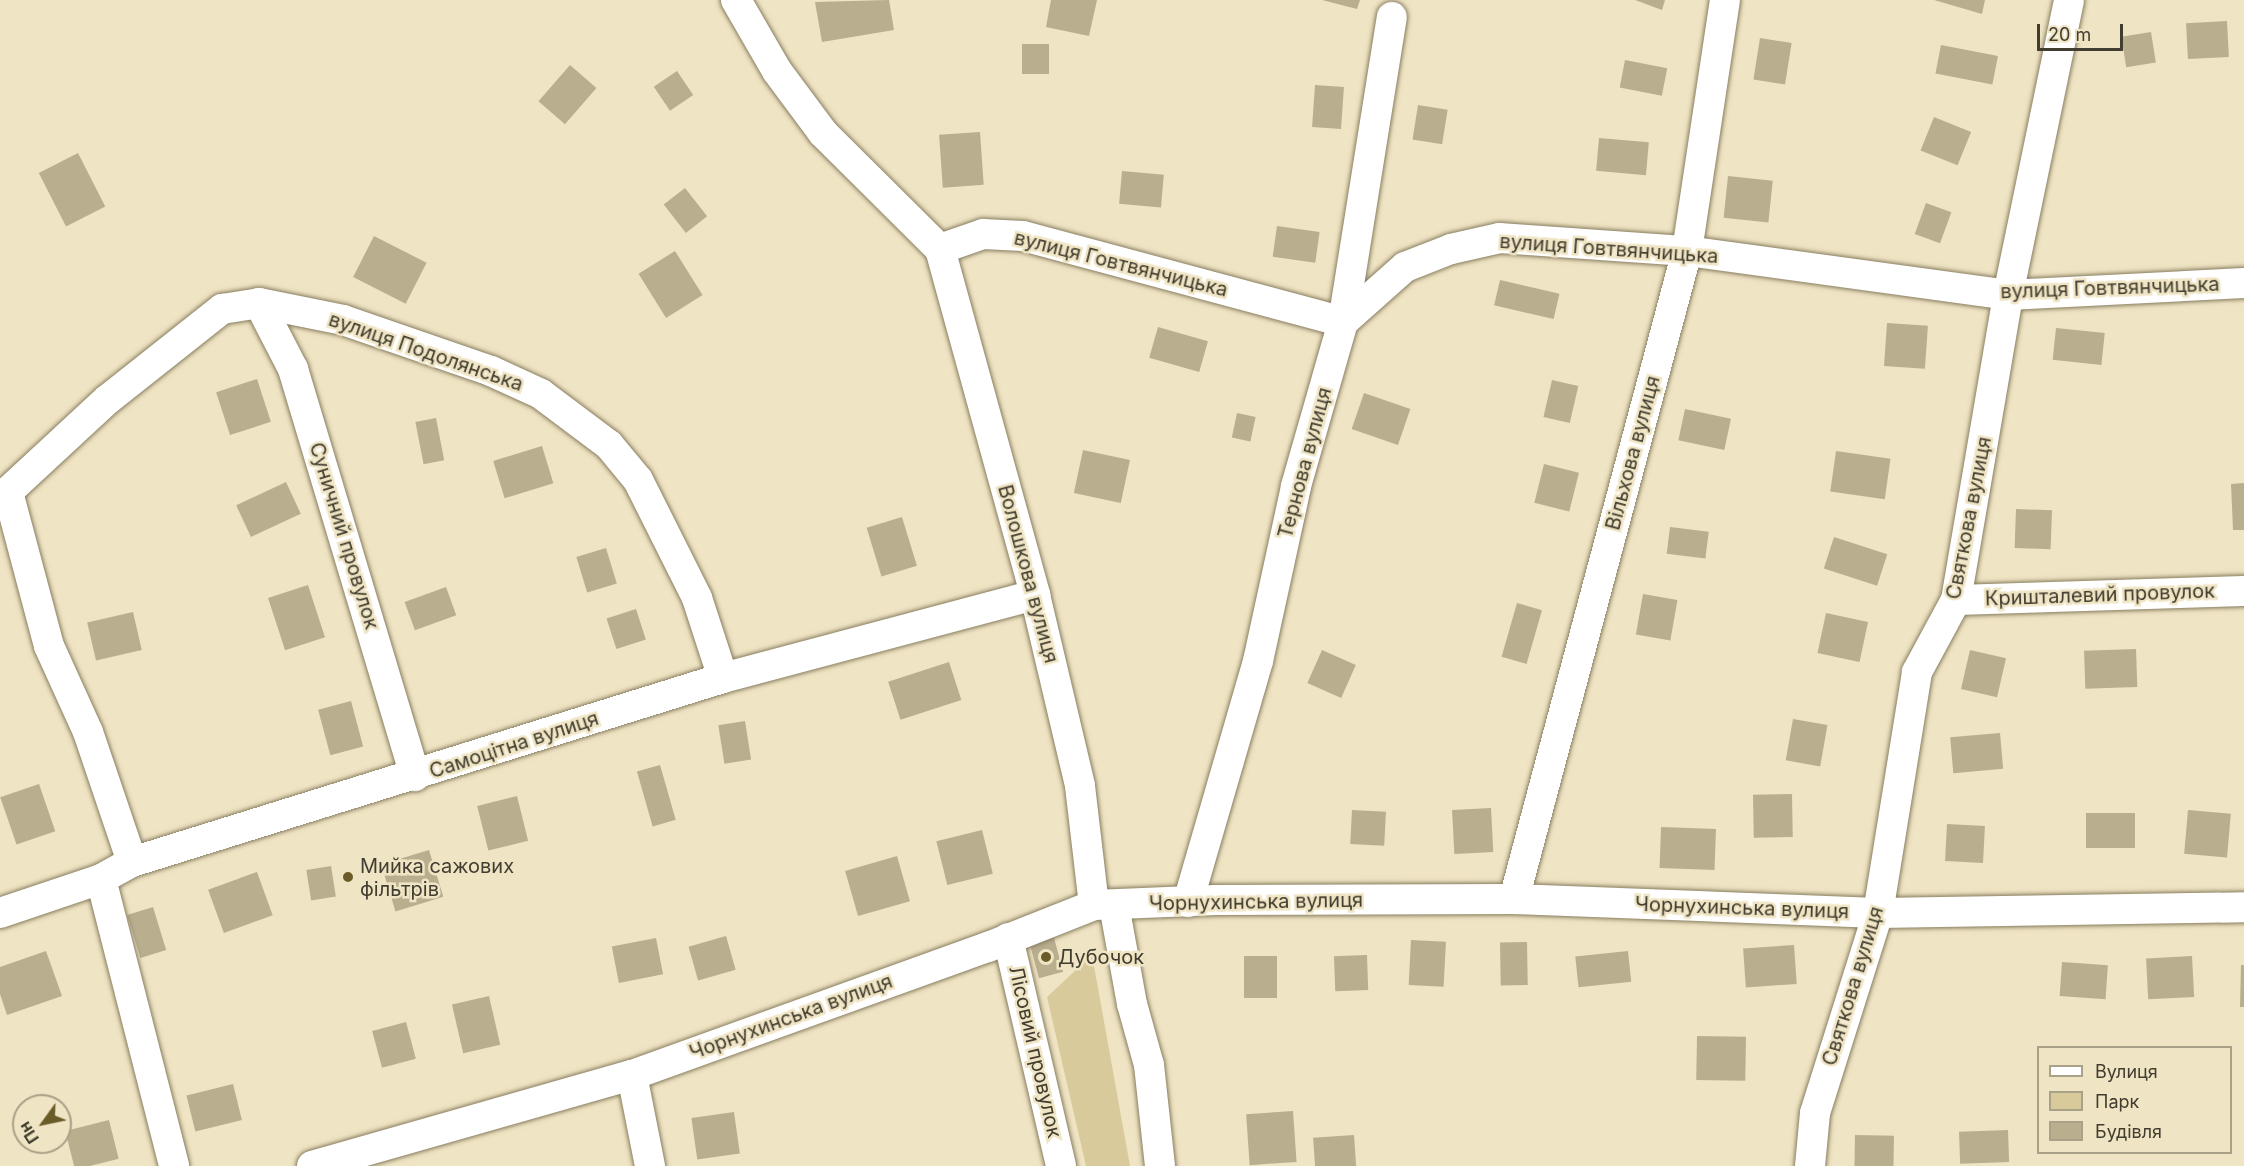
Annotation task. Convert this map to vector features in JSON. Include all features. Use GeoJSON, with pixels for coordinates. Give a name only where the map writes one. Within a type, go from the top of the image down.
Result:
{"type":"FeatureCollection","features":[{"type":"Feature","properties":{"kind":"street"},"geometry":{"type":"LineString","coordinates":[[736,0],[777,71],[823,133],[940,249]]}},
{"type":"Feature","properties":{"kind":"street","name":"Вільхова вулиця"},"geometry":{"type":"LineString","coordinates":[[1514,899],[1687,251],[1725,0]]}},
{"type":"Feature","properties":{"kind":"street","name":"Святкова вулиця"},"geometry":{"type":"LineString","coordinates":[[1810,1166],[1815,1113],[1878,913],[1917,672],[1956,600],[2008,295],[2069,0]]}},
{"type":"Feature","properties":{"kind":"street","name":"Тернова вулиця"},"geometry":{"type":"LineString","coordinates":[[1188,902],[1258,661],[1296,486],[1343,322],[1392,17]]}},
{"type":"Feature","properties":{"kind":"street","name":"вулиця Говтвянчицька"},"geometry":{"type":"LineString","coordinates":[[940,249],[983,234],[1023,236],[1343,322],[1405,267],[1451,249],[1500,238],[1687,251],[2008,295],[2244,283]]}},
{"type":"Feature","properties":{"kind":"street","name":"Волошкова вулиця"},"geometry":{"type":"LineString","coordinates":[[940,249],[1035,595],[1080,786],[1104,905],[1149,1065],[1160,1166]]}},
{"type":"Feature","properties":{"kind":"street","name":"вулиця Подолянська"},"geometry":{"type":"LineString","coordinates":[[4,496],[107,400],[222,309],[259,303],[343,320],[491,371],[541,394],[609,446],[638,480],[697,598],[723,678]]}},
{"type":"Feature","properties":{"kind":"street","name":"Суничний провулок"},"geometry":{"type":"LineString","coordinates":[[259,303],[293,369],[415,776]]}},
{"type":"Feature","properties":{"kind":"street"},"geometry":{"type":"LineString","coordinates":[[4,496],[49,646],[87,732],[132,862]]}},
{"type":"Feature","properties":{"kind":"street","name":"Кришталевий провулок"},"geometry":{"type":"LineString","coordinates":[[1956,600],[2244,591]]}},
{"type":"Feature","properties":{"kind":"street","name":"Самоцітна вулиця"},"geometry":{"type":"LineString","coordinates":[[0,913],[101,879],[132,862],[415,776],[723,678],[1035,595]]}},
{"type":"Feature","properties":{"kind":"street"},"geometry":{"type":"LineString","coordinates":[[101,879],[174,1166]]}},
{"type":"Feature","properties":{"kind":"street","name":"Чорнухинська вулиця"},"geometry":{"type":"LineString","coordinates":[[312,1166],[632,1075],[1104,905],[1514,899],[1878,913],[2244,907]]}},
{"type":"Feature","properties":{"kind":"street","name":"Лісовий провулок"},"geometry":{"type":"LineString","coordinates":[[1008,938],[1061,1166]]}},
{"type":"Feature","properties":{"kind":"street"},"geometry":{"type":"LineString","coordinates":[[632,1075],[650,1166]]}},
{"type":"Feature","properties":{"kind":"green space"},"geometry":{"type":"Polygon","coordinates":[[[1092,955],[1130,1166],[1086,1166],[1047,997],[1092,955]]]}},
{"type":"Feature","properties":{"kind":"building"},"geometry":{"type":"Polygon","coordinates":[[[889,0],[894,30],[822,42],[815,2],[889,0]]]}},
{"type":"Feature","properties":{"kind":"building"},"geometry":{"type":"Polygon","coordinates":[[[1051,0],[1097,0],[1089,36],[1046,27],[1051,0]]]}},
{"type":"Feature","properties":{"kind":"building"},"geometry":{"type":"Polygon","coordinates":[[[1322,0],[1360,0],[1357,9],[1322,0]]]}},
{"type":"Feature","properties":{"kind":"building"},"geometry":{"type":"Polygon","coordinates":[[[1635,0],[1665,0],[1662,10],[1635,0]]]}},
{"type":"Feature","properties":{"kind":"building"},"geometry":{"type":"Polygon","coordinates":[[[1934,0],[1985,0],[1982,14],[1934,0]]]}},
{"type":"Feature","properties":{"kind":"building"},"geometry":{"type":"Polygon","coordinates":[[[2227,21],[2229,57],[2188,59],[2186,23],[2227,21]]]}},
{"type":"Feature","properties":{"kind":"building"},"geometry":{"type":"Polygon","coordinates":[[[2151,32],[2156,63],[2126,67],[2121,37],[2151,32]]]}},
{"type":"Feature","properties":{"kind":"building"},"geometry":{"type":"Polygon","coordinates":[[[1760,38],[1792,43],[1785,84],[1753,79],[1760,38]]]}},
{"type":"Feature","properties":{"kind":"building"},"geometry":{"type":"Polygon","coordinates":[[[1022,44],[1049,44],[1049,74],[1022,74],[1022,44]]]}},
{"type":"Feature","properties":{"kind":"building"},"geometry":{"type":"Polygon","coordinates":[[[1941,45],[1998,56],[1992,85],[1935,73],[1941,45]]]}},
{"type":"Feature","properties":{"kind":"building"},"geometry":{"type":"Polygon","coordinates":[[[1625,60],[1667,68],[1662,96],[1620,87],[1625,60]]]}},
{"type":"Feature","properties":{"kind":"building"},"geometry":{"type":"Polygon","coordinates":[[[570,65],[596,88],[565,124],[539,101],[570,65]]]}},
{"type":"Feature","properties":{"kind":"building"},"geometry":{"type":"Polygon","coordinates":[[[677,71],[693,95],[670,111],[654,87],[677,71]]]}},
{"type":"Feature","properties":{"kind":"building"},"geometry":{"type":"Polygon","coordinates":[[[1315,85],[1344,87],[1341,129],[1312,127],[1315,85]]]}},
{"type":"Feature","properties":{"kind":"building"},"geometry":{"type":"Polygon","coordinates":[[[1418,105],[1448,110],[1442,144],[1413,140],[1418,105]]]}},
{"type":"Feature","properties":{"kind":"building"},"geometry":{"type":"Polygon","coordinates":[[[1934,117],[1971,132],[1958,165],[1921,150],[1934,117]]]}},
{"type":"Feature","properties":{"kind":"building"},"geometry":{"type":"Polygon","coordinates":[[[980,132],[984,185],[943,188],[939,135],[980,132]]]}},
{"type":"Feature","properties":{"kind":"building"},"geometry":{"type":"Polygon","coordinates":[[[1599,138],[1649,142],[1646,175],[1596,171],[1599,138]]]}},
{"type":"Feature","properties":{"kind":"building"},"geometry":{"type":"Polygon","coordinates":[[[78,153],[105,206],[66,226],[39,173],[78,153]]]}},
{"type":"Feature","properties":{"kind":"building"},"geometry":{"type":"Polygon","coordinates":[[[1122,171],[1164,175],[1161,208],[1119,204],[1122,171]]]}},
{"type":"Feature","properties":{"kind":"building"},"geometry":{"type":"Polygon","coordinates":[[[1728,176],[1773,181],[1768,222],[1724,218],[1728,176]]]}},
{"type":"Feature","properties":{"kind":"building"},"geometry":{"type":"Polygon","coordinates":[[[685,188],[707,216],[686,233],[664,205],[685,188]]]}},
{"type":"Feature","properties":{"kind":"building"},"geometry":{"type":"Polygon","coordinates":[[[1926,203],[1951,212],[1940,243],[1915,234],[1926,203]]]}},
{"type":"Feature","properties":{"kind":"building"},"geometry":{"type":"Polygon","coordinates":[[[1277,226],[1320,232],[1315,263],[1273,257],[1277,226]]]}},
{"type":"Feature","properties":{"kind":"building"},"geometry":{"type":"Polygon","coordinates":[[[374,236],[427,263],[406,304],[353,277],[374,236]]]}},
{"type":"Feature","properties":{"kind":"building"},"geometry":{"type":"Polygon","coordinates":[[[675,251],[703,295],[666,318],[639,274],[675,251]]]}},
{"type":"Feature","properties":{"kind":"building"},"geometry":{"type":"Polygon","coordinates":[[[1500,280],[1559,294],[1554,319],[1494,305],[1500,280]]]}},
{"type":"Feature","properties":{"kind":"building"},"geometry":{"type":"Polygon","coordinates":[[[1887,323],[1928,326],[1925,369],[1884,366],[1887,323]]]}},
{"type":"Feature","properties":{"kind":"building"},"geometry":{"type":"Polygon","coordinates":[[[1158,327],[1208,341],[1199,372],[1149,358],[1158,327]]]}},
{"type":"Feature","properties":{"kind":"building"},"geometry":{"type":"Polygon","coordinates":[[[2056,328],[2105,333],[2101,365],[2053,360],[2056,328]]]}},
{"type":"Feature","properties":{"kind":"building"},"geometry":{"type":"Polygon","coordinates":[[[257,379],[271,422],[230,435],[216,392],[257,379]]]}},
{"type":"Feature","properties":{"kind":"building"},"geometry":{"type":"Polygon","coordinates":[[[1552,380],[1578,386],[1570,423],[1543,417],[1552,380]]]}},
{"type":"Feature","properties":{"kind":"building"},"geometry":{"type":"Polygon","coordinates":[[[1364,393],[1410,409],[1398,445],[1352,429],[1364,393]]]}},
{"type":"Feature","properties":{"kind":"building"},"geometry":{"type":"Polygon","coordinates":[[[1685,409],[1731,419],[1724,450],[1678,440],[1685,409]]]}},
{"type":"Feature","properties":{"kind":"building"},"geometry":{"type":"Polygon","coordinates":[[[1237,413],[1256,417],[1250,441],[1232,437],[1237,413]]]}},
{"type":"Feature","properties":{"kind":"building"},"geometry":{"type":"Polygon","coordinates":[[[436,418],[444,460],[424,464],[415,422],[436,418]]]}},
{"type":"Feature","properties":{"kind":"building"},"geometry":{"type":"Polygon","coordinates":[[[542,446],[553,483],[505,498],[493,461],[542,446]]]}},
{"type":"Feature","properties":{"kind":"building"},"geometry":{"type":"Polygon","coordinates":[[[1083,450],[1130,460],[1121,503],[1074,493],[1083,450]]]}},
{"type":"Feature","properties":{"kind":"building"},"geometry":{"type":"Polygon","coordinates":[[[1836,451],[1890,459],[1885,499],[1830,492],[1836,451]]]}},
{"type":"Feature","properties":{"kind":"building"},"geometry":{"type":"Polygon","coordinates":[[[1544,464],[1579,473],[1569,512],[1534,503],[1544,464]]]}},
{"type":"Feature","properties":{"kind":"building"},"geometry":{"type":"Polygon","coordinates":[[[286,482],[301,514],[251,537],[236,505],[286,482]]]}},
{"type":"Feature","properties":{"kind":"building"},"geometry":{"type":"Polygon","coordinates":[[[2244,483],[2244,530],[2233,530],[2231,484],[2244,483]]]}},
{"type":"Feature","properties":{"kind":"building"},"geometry":{"type":"Polygon","coordinates":[[[2016,509],[2052,510],[2051,549],[2015,548],[2016,509]]]}},
{"type":"Feature","properties":{"kind":"building"},"geometry":{"type":"Polygon","coordinates":[[[902,517],[917,566],[882,577],[867,528],[902,517]]]}},
{"type":"Feature","properties":{"kind":"building"},"geometry":{"type":"Polygon","coordinates":[[[1670,527],[1709,532],[1705,559],[1667,554],[1670,527]]]}},
{"type":"Feature","properties":{"kind":"building"},"geometry":{"type":"Polygon","coordinates":[[[1834,537],[1887,554],[1877,586],[1824,568],[1834,537]]]}},
{"type":"Feature","properties":{"kind":"building"},"geometry":{"type":"Polygon","coordinates":[[[606,548],[617,583],[587,592],[576,557],[606,548]]]}},
{"type":"Feature","properties":{"kind":"building"},"geometry":{"type":"Polygon","coordinates":[[[308,585],[325,637],[285,650],[268,598],[308,585]]]}},
{"type":"Feature","properties":{"kind":"building"},"geometry":{"type":"Polygon","coordinates":[[[446,587],[456,615],[415,630],[405,602],[446,587]]]}},
{"type":"Feature","properties":{"kind":"building"},"geometry":{"type":"Polygon","coordinates":[[[1643,594],[1677,600],[1670,640],[1636,634],[1643,594]]]}},
{"type":"Feature","properties":{"kind":"building"},"geometry":{"type":"Polygon","coordinates":[[[1517,603],[1542,610],[1527,664],[1502,657],[1517,603]]]}},
{"type":"Feature","properties":{"kind":"building"},"geometry":{"type":"Polygon","coordinates":[[[636,609],[646,639],[616,649],[607,619],[636,609]]]}},
{"type":"Feature","properties":{"kind":"building"},"geometry":{"type":"Polygon","coordinates":[[[133,612],[142,650],[96,661],[87,623],[133,612]]]}},
{"type":"Feature","properties":{"kind":"building"},"geometry":{"type":"Polygon","coordinates":[[[1826,613],[1868,622],[1860,662],[1817,653],[1826,613]]]}},
{"type":"Feature","properties":{"kind":"building"},"geometry":{"type":"Polygon","coordinates":[[[2136,649],[2137,687],[2085,689],[2084,651],[2136,649]]]}},
{"type":"Feature","properties":{"kind":"building"},"geometry":{"type":"Polygon","coordinates":[[[1322,650],[1356,665],[1341,698],[1307,683],[1322,650]]]}},
{"type":"Feature","properties":{"kind":"building"},"geometry":{"type":"Polygon","coordinates":[[[1970,650],[2006,658],[1997,697],[1961,689],[1970,650]]]}},
{"type":"Feature","properties":{"kind":"building"},"geometry":{"type":"Polygon","coordinates":[[[949,662],[961,700],[900,720],[888,682],[949,662]]]}},
{"type":"Feature","properties":{"kind":"building"},"geometry":{"type":"Polygon","coordinates":[[[351,701],[363,746],[330,755],[318,710],[351,701]]]}},
{"type":"Feature","properties":{"kind":"building"},"geometry":{"type":"Polygon","coordinates":[[[1793,719],[1827,725],[1820,766],[1786,760],[1793,719]]]}},
{"type":"Feature","properties":{"kind":"building"},"geometry":{"type":"Polygon","coordinates":[[[745,721],[751,760],[724,764],[718,725],[745,721]]]}},
{"type":"Feature","properties":{"kind":"building"},"geometry":{"type":"Polygon","coordinates":[[[2000,733],[2003,769],[1953,773],[1950,737],[2000,733]]]}},
{"type":"Feature","properties":{"kind":"building"},"geometry":{"type":"Polygon","coordinates":[[[660,765],[676,820],[653,826],[637,772],[660,765]]]}},
{"type":"Feature","properties":{"kind":"building"},"geometry":{"type":"Polygon","coordinates":[[[39,784],[55,831],[17,845],[0,797],[39,784]]]}},
{"type":"Feature","properties":{"kind":"building"},"geometry":{"type":"Polygon","coordinates":[[[1792,794],[1793,837],[1754,838],[1753,795],[1792,794]]]}},
{"type":"Feature","properties":{"kind":"building"},"geometry":{"type":"Polygon","coordinates":[[[517,796],[528,841],[488,851],[477,806],[517,796]]]}},
{"type":"Feature","properties":{"kind":"building"},"geometry":{"type":"Polygon","coordinates":[[[1491,808],[1493,852],[1454,854],[1452,810],[1491,808]]]}},
{"type":"Feature","properties":{"kind":"building"},"geometry":{"type":"Polygon","coordinates":[[[1352,810],[1386,812],[1384,846],[1350,844],[1352,810]]]}},
{"type":"Feature","properties":{"kind":"building"},"geometry":{"type":"Polygon","coordinates":[[[2188,810],[2231,814],[2227,858],[2184,854],[2188,810]]]}},
{"type":"Feature","properties":{"kind":"building"},"geometry":{"type":"Polygon","coordinates":[[[2086,813],[2135,813],[2135,848],[2086,848],[2086,813]]]}},
{"type":"Feature","properties":{"kind":"building"},"geometry":{"type":"Polygon","coordinates":[[[1947,824],[1985,826],[1983,863],[1945,861],[1947,824]]]}},
{"type":"Feature","properties":{"kind":"building"},"geometry":{"type":"Polygon","coordinates":[[[1661,827],[1716,829],[1715,870],[1660,868],[1661,827]]]}},
{"type":"Feature","properties":{"kind":"building"},"geometry":{"type":"Polygon","coordinates":[[[982,830],[993,874],[947,885],[936,841],[982,830]]]}},
{"type":"Feature","properties":{"kind":"building"},"geometry":{"type":"Polygon","coordinates":[[[429,850],[443,897],[396,911],[381,865],[429,850]]]}},
{"type":"Feature","properties":{"kind":"building"},"geometry":{"type":"Polygon","coordinates":[[[897,856],[910,901],[858,916],[845,871],[897,856]]]}},
{"type":"Feature","properties":{"kind":"building"},"geometry":{"type":"Polygon","coordinates":[[[331,866],[336,897],[311,901],[306,870],[331,866]]]}},
{"type":"Feature","properties":{"kind":"building"},"geometry":{"type":"Polygon","coordinates":[[[257,872],[273,915],[224,933],[208,890],[257,872]]]}},
{"type":"Feature","properties":{"kind":"building"},"geometry":{"type":"Polygon","coordinates":[[[153,907],[166,950],[140,958],[127,915],[153,907]]]}},
{"type":"Feature","properties":{"kind":"building","name":"Дубочок"},"geometry":{"type":"Polygon","coordinates":[[[1053,934],[1063,972],[1039,978],[1029,940],[1053,934]]]}},
{"type":"Feature","properties":{"kind":"building"},"geometry":{"type":"Polygon","coordinates":[[[726,936],[736,970],[698,980],[689,947],[726,936]]]}},
{"type":"Feature","properties":{"kind":"building"},"geometry":{"type":"Polygon","coordinates":[[[656,938],[663,974],[619,983],[612,947],[656,938]]]}},
{"type":"Feature","properties":{"kind":"building"},"geometry":{"type":"Polygon","coordinates":[[[1411,940],[1446,942],[1444,987],[1409,985],[1411,940]]]}},
{"type":"Feature","properties":{"kind":"building"},"geometry":{"type":"Polygon","coordinates":[[[1500,942],[1527,942],[1528,985],[1501,985],[1500,942]]]}},
{"type":"Feature","properties":{"kind":"building"},"geometry":{"type":"Polygon","coordinates":[[[1794,945],[1797,984],[1746,987],[1743,949],[1794,945]]]}},
{"type":"Feature","properties":{"kind":"building"},"geometry":{"type":"Polygon","coordinates":[[[46,951],[62,996],[7,1015],[0,994],[0,967],[46,951]]]}},
{"type":"Feature","properties":{"kind":"building"},"geometry":{"type":"Polygon","coordinates":[[[1628,951],[1631,982],[1579,987],[1575,957],[1628,951]]]}},
{"type":"Feature","properties":{"kind":"building"},"geometry":{"type":"Polygon","coordinates":[[[1367,955],[1368,990],[1335,991],[1334,956],[1367,955]]]}},
{"type":"Feature","properties":{"kind":"building"},"geometry":{"type":"Polygon","coordinates":[[[1244,956],[1277,956],[1277,998],[1244,998],[1244,956]]]}},
{"type":"Feature","properties":{"kind":"building"},"geometry":{"type":"Polygon","coordinates":[[[2192,956],[2194,997],[2148,999],[2146,958],[2192,956]]]}},
{"type":"Feature","properties":{"kind":"building"},"geometry":{"type":"Polygon","coordinates":[[[2062,962],[2108,965],[2106,999],[2060,996],[2062,962]]]}},
{"type":"Feature","properties":{"kind":"building"},"geometry":{"type":"Polygon","coordinates":[[[2241,965],[2244,965],[2244,1007],[2240,1007],[2241,965]]]}},
{"type":"Feature","properties":{"kind":"building"},"geometry":{"type":"Polygon","coordinates":[[[489,996],[500,1045],[463,1053],[452,1005],[489,996]]]}},
{"type":"Feature","properties":{"kind":"building"},"geometry":{"type":"Polygon","coordinates":[[[406,1022],[416,1059],[382,1068],[372,1031],[406,1022]]]}},
{"type":"Feature","properties":{"kind":"building"},"geometry":{"type":"Polygon","coordinates":[[[1697,1036],[1746,1037],[1745,1081],[1696,1080],[1697,1036]]]}},
{"type":"Feature","properties":{"kind":"building"},"geometry":{"type":"Polygon","coordinates":[[[233,1084],[242,1120],[195,1132],[186,1096],[233,1084]]]}},
{"type":"Feature","properties":{"kind":"building"},"geometry":{"type":"Polygon","coordinates":[[[1293,1111],[1297,1162],[1250,1165],[1246,1114],[1293,1111]]]}},
{"type":"Feature","properties":{"kind":"building"},"geometry":{"type":"Polygon","coordinates":[[[734,1112],[740,1154],[697,1160],[691,1118],[734,1112]]]}},
{"type":"Feature","properties":{"kind":"building"},"geometry":{"type":"Polygon","coordinates":[[[109,1120],[119,1159],[90,1166],[74,1166],[71,1154],[72,1129],[109,1120]]]}},
{"type":"Feature","properties":{"kind":"building"},"geometry":{"type":"Polygon","coordinates":[[[2008,1130],[2009,1162],[1960,1164],[1959,1132],[2008,1130]]]}},
{"type":"Feature","properties":{"kind":"building"},"geometry":{"type":"Polygon","coordinates":[[[1354,1135],[1356,1166],[1315,1166],[1313,1138],[1354,1135]]]}},
{"type":"Feature","properties":{"kind":"building"},"geometry":{"type":"Polygon","coordinates":[[[1855,1135],[1894,1136],[1893,1166],[1854,1166],[1855,1135]]]}},
{"type":"Feature","properties":{"kind":"place","name":"Мийка сажових фільтрів"},"geometry":{"type":"Point","coordinates":[348,877]}},
{"type":"Feature","properties":{"kind":"place","name":"Дубочок"},"geometry":{"type":"Point","coordinates":[1046,957]}}]}
